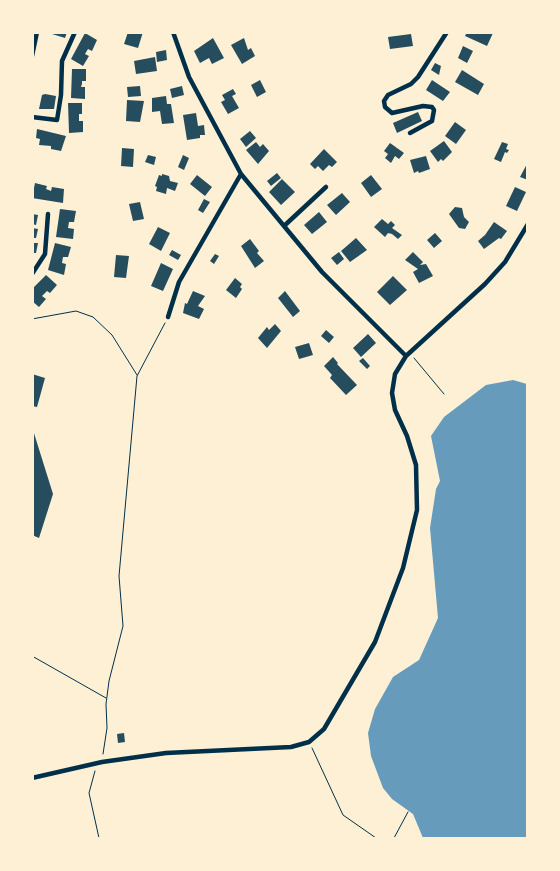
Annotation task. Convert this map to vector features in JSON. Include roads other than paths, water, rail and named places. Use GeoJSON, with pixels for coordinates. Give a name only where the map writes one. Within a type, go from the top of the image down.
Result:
{"type":"FeatureCollection","features":[{"type":"Feature","properties":{"kind":"street"},"geometry":{"type":"LineString","coordinates":[[32,56],[37,32]]}},
{"type":"Feature","properties":{"kind":"street"},"geometry":{"type":"LineString","coordinates":[[32,117],[57,120],[61,95],[62,61],[76,32]]}},
{"type":"Feature","properties":{"kind":"street"},"geometry":{"type":"LineString","coordinates":[[173,32],[189,77],[241,174],[322,272],[407,354]]}},
{"type":"Feature","properties":{"kind":"street"},"geometry":{"type":"LineString","coordinates":[[410,133],[432,121],[434,110],[432,107],[423,106],[392,113],[385,107],[384,101],[388,95],[411,84],[418,77],[447,32]]}},
{"type":"Feature","properties":{"kind":"street"},"geometry":{"type":"LineString","coordinates":[[168,317],[179,282],[241,174]]}},
{"type":"Feature","properties":{"kind":"street"},"geometry":{"type":"LineString","coordinates":[[284,226],[326,187]]}},
{"type":"Feature","properties":{"kind":"street"},"geometry":{"type":"LineString","coordinates":[[32,274],[46,254],[48,214]]}},
{"type":"Feature","properties":{"kind":"street"},"geometry":{"type":"LineString","coordinates":[[32,778],[102,762],[166,753],[291,747],[309,742],[324,729],[375,642],[411,541],[417,510],[416,464],[407,436],[395,410],[392,393],[395,374],[407,354],[485,284],[505,262],[528,224]]}},
{"type":"Feature","properties":{"kind":"water"},"geometry":{"type":"Polygon","coordinates":[[[513,380],[527,384],[527,838],[423,838],[413,814],[392,799],[383,788],[371,756],[368,733],[375,709],[393,677],[419,660],[438,618],[430,528],[436,489],[440,481],[431,436],[444,417],[486,385],[513,380]]]}}]}
